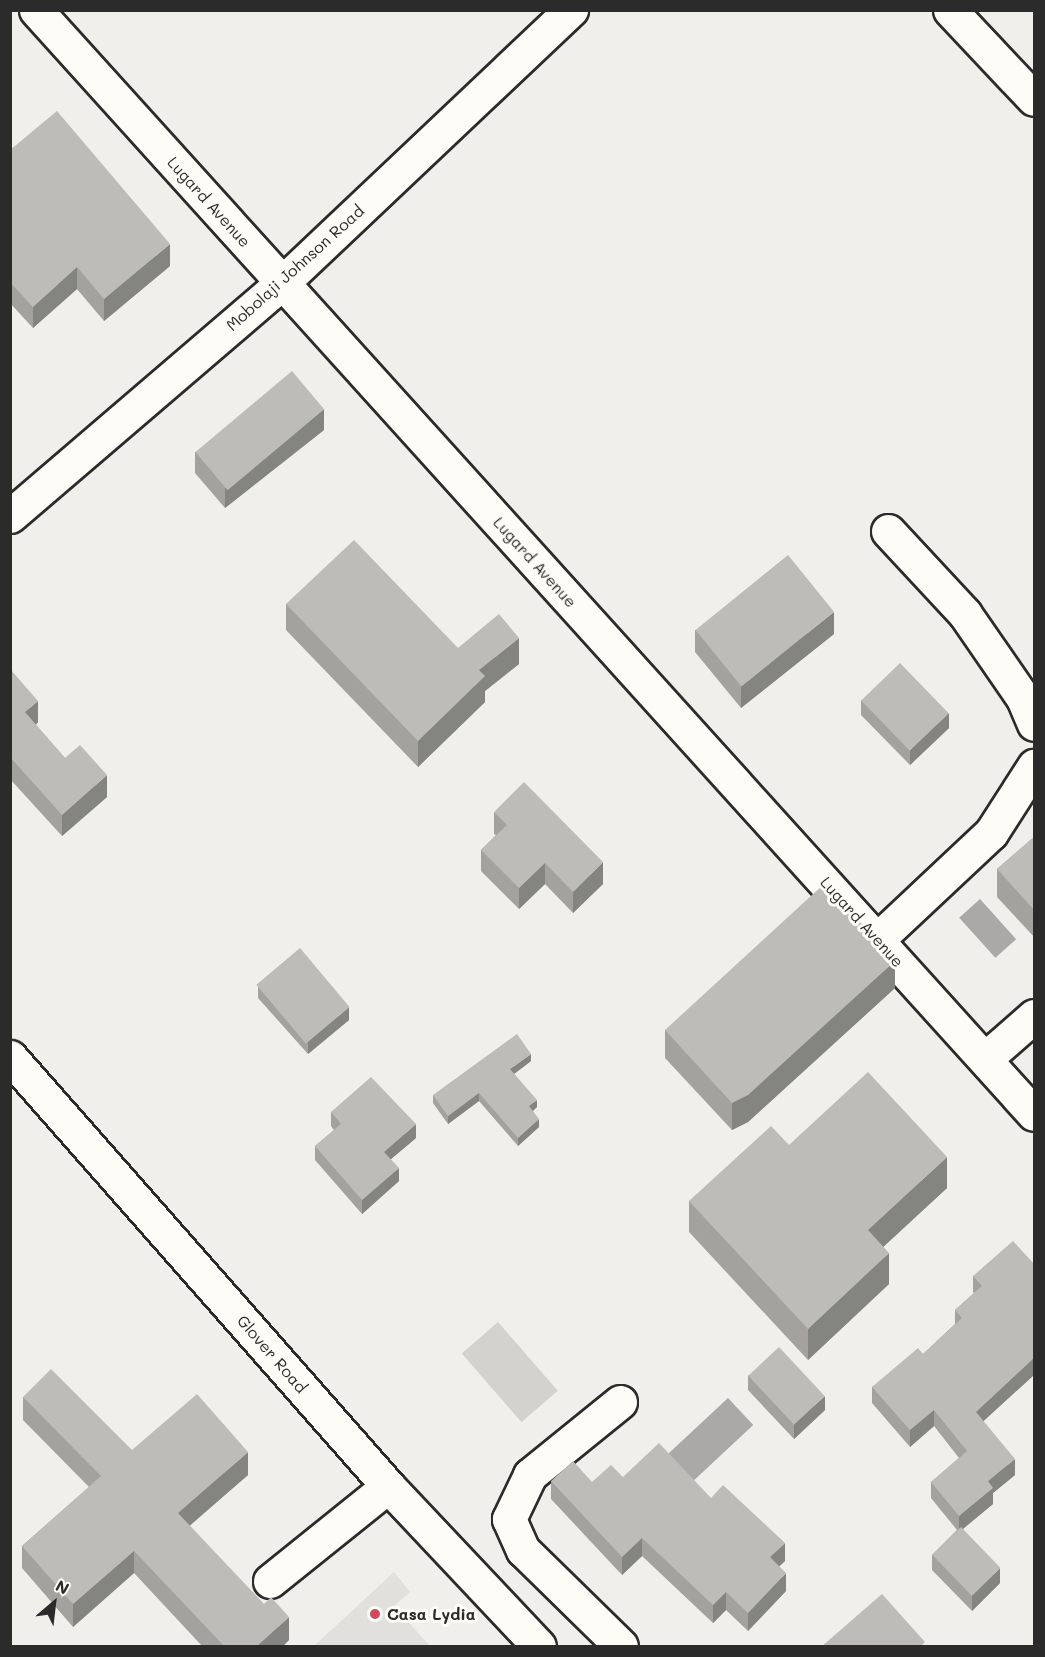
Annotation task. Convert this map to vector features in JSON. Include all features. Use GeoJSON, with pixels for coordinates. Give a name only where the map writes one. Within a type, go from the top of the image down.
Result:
{"type":"FeatureCollection","features":[{"type":"Feature","properties":{"kind":"street","name":"Lugard Avenue"},"geometry":{"type":"LineString","coordinates":[[36,10],[1035,1114]]}},
{"type":"Feature","properties":{"kind":"street","name":"Mobolaji Johnson Road"},"geometry":{"type":"LineString","coordinates":[[10,516],[282,283],[571,10]]}},
{"type":"Feature","properties":{"kind":"street"},"geometry":{"type":"LineString","coordinates":[[950,10],[1035,99]]}},
{"type":"Feature","properties":{"kind":"street"},"geometry":{"type":"LineString","coordinates":[[888,531],[965,614],[1023,698],[1035,724]]}},
{"type":"Feature","properties":{"kind":"street"},"geometry":{"type":"LineString","coordinates":[[878,939],[991,833],[1035,766]]}},
{"type":"Feature","properties":{"kind":"street"},"geometry":{"type":"LineString","coordinates":[[985,1059],[1035,1016]]}},
{"type":"Feature","properties":{"kind":"street","name":"Glover Road"},"geometry":{"type":"LineString","coordinates":[[10,1057],[388,1486],[539,1647]]}},
{"type":"Feature","properties":{"kind":"street"},"geometry":{"type":"LineString","coordinates":[[620,1402],[530,1475],[508,1519],[523,1550],[621,1647]]}},
{"type":"Feature","properties":{"kind":"street"},"geometry":{"type":"LineString","coordinates":[[270,1581],[388,1486]]}},
{"type":"Feature","properties":{"kind":"shaded area"},"geometry":{"type":"Polygon","coordinates":[[[980,899],[1016,939],[995,958],[959,918],[980,899]]]}},
{"type":"Feature","properties":{"kind":"shaded area"},"geometry":{"type":"Polygon","coordinates":[[[498,1322],[558,1391],[521,1422],[462,1353],[498,1322]]]}},
{"type":"Feature","properties":{"kind":"shaded area"},"geometry":{"type":"Polygon","coordinates":[[[728,1398],[753,1425],[691,1483],[666,1456],[728,1398]]]}},
{"type":"Feature","properties":{"kind":"shaded area","name":"Casa Lydia"},"geometry":{"type":"Polygon","coordinates":[[[394,1572],[410,1592],[394,1606],[430,1646],[314,1646],[394,1572]]]}},
{"type":"Feature","properties":{"kind":"building"},"geometry":{"type":"Polygon","coordinates":[[[57,111],[170,244],[104,299],[77,267],[33,307],[10,282],[10,150],[57,111]]]}},
{"type":"Feature","properties":{"kind":"building"},"geometry":{"type":"Polygon","coordinates":[[[292,371],[324,409],[228,490],[195,452],[292,371]]]}},
{"type":"Feature","properties":{"kind":"building"},"geometry":{"type":"Polygon","coordinates":[[[354,540],[458,648],[499,614],[519,638],[479,670],[485,676],[418,741],[286,604],[354,540]]]}},
{"type":"Feature","properties":{"kind":"building"},"geometry":{"type":"Polygon","coordinates":[[[788,555],[834,612],[741,687],[696,630],[788,555]]]}},
{"type":"Feature","properties":{"kind":"building"},"geometry":{"type":"Polygon","coordinates":[[[900,663],[949,713],[910,751],[861,701],[900,663]]]}},
{"type":"Feature","properties":{"kind":"building"},"geometry":{"type":"Polygon","coordinates":[[[11,670],[38,701],[25,712],[65,758],[80,745],[107,775],[62,815],[10,757],[11,670]]]}},
{"type":"Feature","properties":{"kind":"building"},"geometry":{"type":"Polygon","coordinates":[[[524,782],[603,862],[573,892],[545,863],[519,888],[481,850],[507,825],[494,812],[524,782]]]}},
{"type":"Feature","properties":{"kind":"building"},"geometry":{"type":"Polygon","coordinates":[[[1035,836],[1035,911],[997,869],[1035,836]]]}},
{"type":"Feature","properties":{"kind":"building"},"geometry":{"type":"Polygon","coordinates":[[[825,883],[895,961],[748,1095],[732,1103],[665,1030],[825,883]]]}},
{"type":"Feature","properties":{"kind":"building"},"geometry":{"type":"Polygon","coordinates":[[[300,948],[349,1007],[306,1044],[256,985],[300,948]]]}},
{"type":"Feature","properties":{"kind":"building"},"geometry":{"type":"Polygon","coordinates":[[[517,1034],[531,1054],[510,1069],[537,1100],[529,1106],[539,1119],[518,1138],[479,1093],[448,1116],[433,1095],[517,1034]]]}},
{"type":"Feature","properties":{"kind":"building"},"geometry":{"type":"Polygon","coordinates":[[[868,1072],[947,1157],[868,1230],[889,1253],[808,1329],[689,1201],[771,1126],[789,1145],[868,1072]]]}},
{"type":"Feature","properties":{"kind":"building"},"geometry":{"type":"Polygon","coordinates":[[[371,1077],[416,1124],[384,1152],[399,1168],[362,1200],[315,1146],[341,1124],[331,1112],[371,1077]]]}},
{"type":"Feature","properties":{"kind":"building"},"geometry":{"type":"Polygon","coordinates":[[[1013,1241],[1035,1265],[1035,1357],[976,1412],[1015,1459],[988,1481],[993,1488],[959,1516],[931,1482],[967,1451],[934,1410],[910,1430],[872,1387],[918,1348],[923,1354],[962,1318],[955,1310],[982,1286],[973,1276],[1013,1241]]]}},
{"type":"Feature","properties":{"kind":"building"},"geometry":{"type":"Polygon","coordinates":[[[779,1347],[825,1396],[794,1425],[748,1376],[779,1347]]]}},
{"type":"Feature","properties":{"kind":"building"},"geometry":{"type":"Polygon","coordinates":[[[51,1369],[132,1450],[197,1394],[248,1452],[178,1513],[264,1604],[271,1597],[289,1617],[256,1647],[225,1647],[134,1551],[73,1604],[22,1546],[101,1476],[23,1397],[51,1369]]]}},
{"type":"Feature","properties":{"kind":"building"},"geometry":{"type":"Polygon","coordinates":[[[659,1443],[711,1498],[723,1485],[785,1543],[770,1557],[786,1573],[748,1613],[726,1592],[713,1605],[642,1538],[622,1557],[551,1481],[573,1461],[592,1482],[611,1465],[623,1477],[659,1443]]]}},
{"type":"Feature","properties":{"kind":"building"},"geometry":{"type":"Polygon","coordinates":[[[961,1527],[1001,1568],[972,1596],[932,1555],[961,1527]]]}},
{"type":"Feature","properties":{"kind":"building"},"geometry":{"type":"Polygon","coordinates":[[[882,1594],[925,1642],[920,1647],[821,1647],[882,1594]]]}},
{"type":"Feature","properties":{"kind":"place","name":"Casa Lydia"},"geometry":{"type":"Point","coordinates":[375,1614]}}]}
